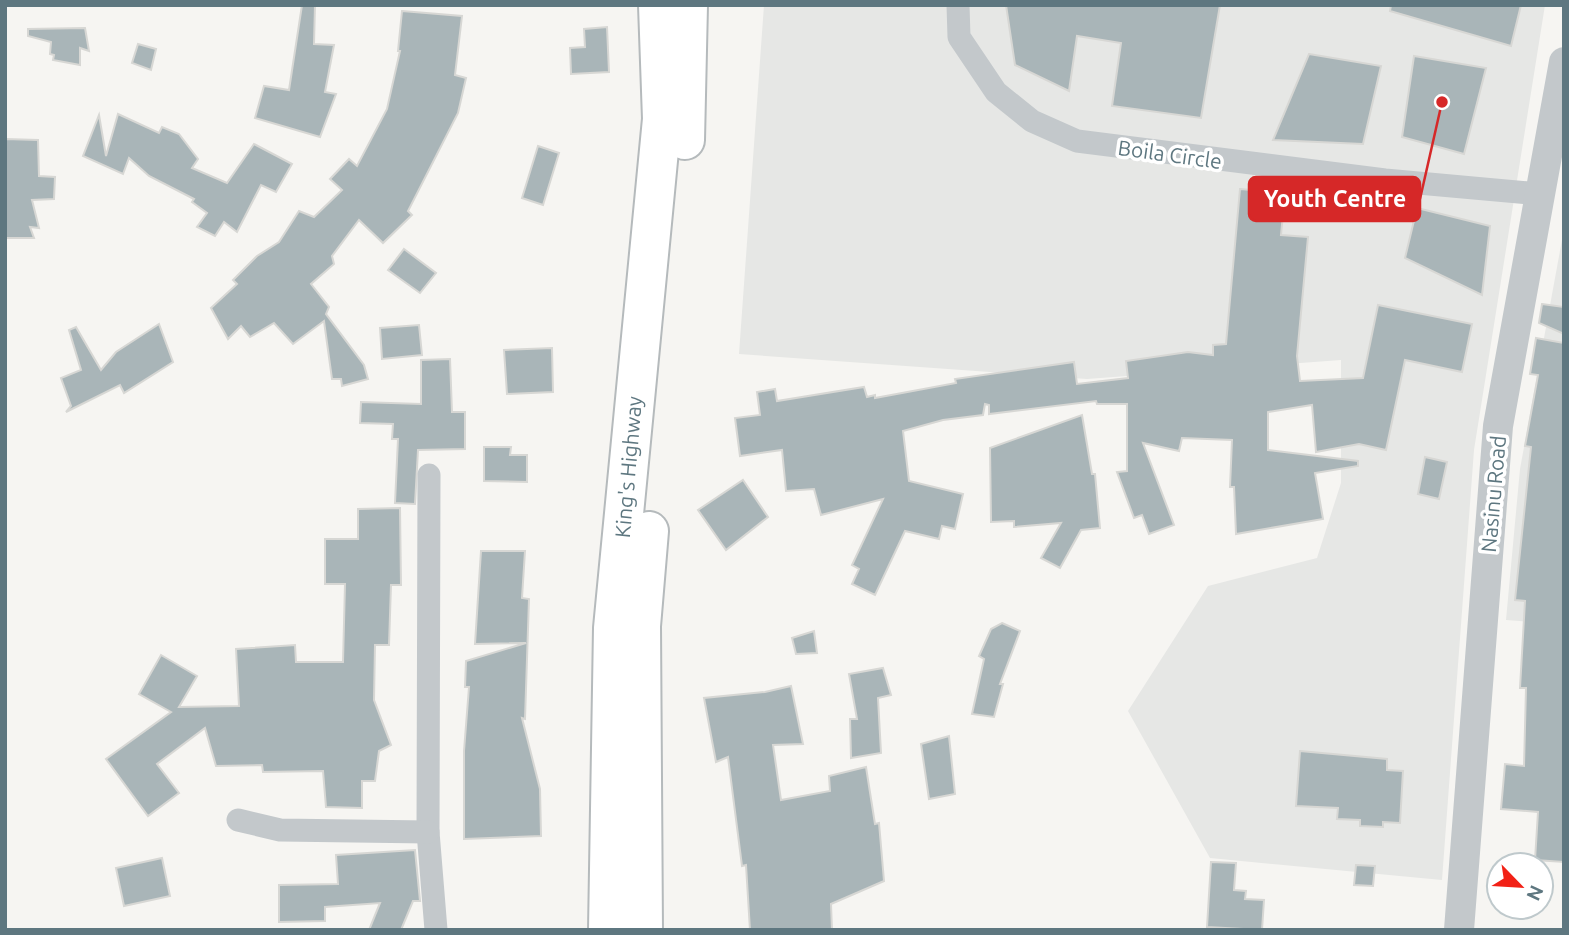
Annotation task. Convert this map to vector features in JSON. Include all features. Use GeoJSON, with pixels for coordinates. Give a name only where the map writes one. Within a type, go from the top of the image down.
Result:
{"type":"FeatureCollection","features":[{"type":"Feature","properties":{"kind":"highway","name":"King's Highway"},"geometry":{"type":"LineString","coordinates":[[608,930],[613,628],[662,119],[658,5]]}},
{"type":"Feature","properties":{"kind":"highway","name":"King's Highway"},"geometry":{"type":"LineString","coordinates":[[643,930],[641,626],[687,122],[688,5]]}},
{"type":"Feature","properties":{"kind":"street","name":"Boila Circle"},"geometry":{"type":"LineString","coordinates":[[958,5],[959,37],[996,92],[1032,121],[1077,141],[1385,180],[1540,194]]}},
{"type":"Feature","properties":{"kind":"street","name":"Nasinu Road"},"geometry":{"type":"LineString","coordinates":[[1459,930],[1498,426],[1564,62]]}},
{"type":"Feature","properties":{"kind":"street"},"geometry":{"type":"LineString","coordinates":[[429,475],[428,832],[436,930]]}},
{"type":"Feature","properties":{"kind":"street"},"geometry":{"type":"LineString","coordinates":[[238,820],[280,830],[428,832]]}},
{"type":"Feature","properties":{"kind":"shaded area"},"geometry":{"type":"Polygon","coordinates":[[[764,5],[1545,5],[1474,450],[1442,880],[1210,858],[1128,711],[1208,586],[1317,558],[1341,483],[1341,360],[1087,379],[739,354],[764,5]]]}},
{"type":"Feature","properties":{"kind":"shaded area"},"geometry":{"type":"Polygon","coordinates":[[[1564,229],[1564,624],[1506,620],[1520,469],[1564,229]]]}},
{"type":"Feature","properties":{"kind":"building"},"geometry":{"type":"Polygon","coordinates":[[[302,5],[315,5],[314,44],[334,45],[325,92],[336,94],[320,137],[255,118],[264,86],[289,90],[302,5]]]}},
{"type":"Feature","properties":{"kind":"building"},"geometry":{"type":"Polygon","coordinates":[[[1006,5],[1220,5],[1201,118],[1112,106],[1121,43],[1077,36],[1069,91],[1015,65],[1006,5]]]}},
{"type":"Feature","properties":{"kind":"building"},"geometry":{"type":"Polygon","coordinates":[[[1391,5],[1521,5],[1511,46],[1390,11],[1391,5]]]}},
{"type":"Feature","properties":{"kind":"building"},"geometry":{"type":"Polygon","coordinates":[[[402,11],[462,16],[455,75],[466,78],[458,113],[408,211],[412,215],[383,243],[359,220],[332,256],[334,264],[311,284],[329,307],[326,314],[364,365],[368,379],[342,386],[341,379],[332,379],[324,321],[293,344],[274,323],[250,337],[241,326],[228,339],[211,308],[237,284],[233,280],[257,256],[279,242],[299,211],[314,217],[342,190],[330,179],[349,159],[357,166],[387,109],[400,51],[402,11]]]}},
{"type":"Feature","properties":{"kind":"building"},"geometry":{"type":"Polygon","coordinates":[[[607,27],[609,72],[571,74],[570,48],[585,47],[584,29],[607,27]]]}},
{"type":"Feature","properties":{"kind":"building"},"geometry":{"type":"Polygon","coordinates":[[[85,28],[89,51],[80,48],[80,65],[53,60],[54,55],[50,54],[51,42],[28,36],[28,29],[85,28]]]}},
{"type":"Feature","properties":{"kind":"building"},"geometry":{"type":"Polygon","coordinates":[[[138,44],[156,49],[151,70],[132,63],[138,44]]]}},
{"type":"Feature","properties":{"kind":"building"},"geometry":{"type":"Polygon","coordinates":[[[1309,54],[1381,66],[1363,144],[1273,140],[1309,54]]]}},
{"type":"Feature","properties":{"kind":"building"},"geometry":{"type":"Polygon","coordinates":[[[1414,56],[1486,68],[1464,154],[1402,137],[1414,56]]]}},
{"type":"Feature","properties":{"kind":"building"},"geometry":{"type":"Polygon","coordinates":[[[118,114],[159,133],[162,127],[179,134],[198,159],[192,168],[227,183],[254,144],[292,164],[276,192],[261,185],[237,232],[224,222],[215,236],[197,227],[207,213],[192,202],[194,199],[149,176],[129,158],[123,174],[83,156],[99,115],[106,156],[118,114]]]}},
{"type":"Feature","properties":{"kind":"building"},"geometry":{"type":"Polygon","coordinates":[[[5,139],[38,140],[39,176],[55,177],[54,199],[32,200],[39,228],[30,227],[34,238],[5,238],[5,139]]]}},
{"type":"Feature","properties":{"kind":"building"},"geometry":{"type":"Polygon","coordinates":[[[538,146],[559,153],[543,205],[522,198],[538,146]]]}},
{"type":"Feature","properties":{"kind":"building"},"geometry":{"type":"Polygon","coordinates":[[[1240,189],[1285,193],[1281,235],[1308,237],[1297,356],[1300,381],[1363,378],[1378,305],[1472,324],[1462,372],[1405,360],[1386,450],[1359,444],[1316,452],[1312,405],[1268,412],[1268,450],[1358,461],[1358,466],[1315,473],[1323,519],[1236,534],[1234,487],[1230,487],[1232,440],[1182,438],[1179,451],[1143,443],[1174,525],[1149,534],[1142,515],[1134,518],[1117,472],[1127,471],[1127,404],[1097,404],[1096,401],[989,414],[989,405],[985,404],[983,415],[943,420],[903,431],[909,481],[963,494],[955,529],[942,526],[939,539],[905,531],[875,595],[852,584],[859,569],[852,565],[883,499],[821,515],[814,489],[786,491],[782,450],[740,456],[735,418],[760,415],[757,392],[775,389],[777,401],[864,387],[867,397],[875,395],[875,398],[956,383],[955,379],[1074,362],[1077,384],[1128,378],[1126,361],[1188,352],[1213,355],[1213,345],[1226,344],[1240,189]]]}},
{"type":"Feature","properties":{"kind":"building"},"geometry":{"type":"Polygon","coordinates":[[[1417,208],[1490,226],[1482,295],[1405,258],[1417,208]]]}},
{"type":"Feature","properties":{"kind":"building"},"geometry":{"type":"Polygon","coordinates":[[[404,249],[436,273],[420,293],[388,270],[404,249]]]}},
{"type":"Feature","properties":{"kind":"building"},"geometry":{"type":"Polygon","coordinates":[[[1542,304],[1564,307],[1564,334],[1539,323],[1542,304]]]}},
{"type":"Feature","properties":{"kind":"building"},"geometry":{"type":"Polygon","coordinates":[[[159,324],[173,362],[124,393],[120,385],[66,412],[71,406],[61,378],[81,370],[69,330],[76,327],[101,370],[116,352],[159,324]]]}},
{"type":"Feature","properties":{"kind":"building"},"geometry":{"type":"Polygon","coordinates":[[[419,325],[422,355],[382,359],[380,328],[419,325]]]}},
{"type":"Feature","properties":{"kind":"building"},"geometry":{"type":"Polygon","coordinates":[[[1536,338],[1564,343],[1564,862],[1555,861],[1555,851],[1536,851],[1538,812],[1501,809],[1505,764],[1524,766],[1526,688],[1520,688],[1525,601],[1515,600],[1531,447],[1525,446],[1538,375],[1530,374],[1536,338]]]}},
{"type":"Feature","properties":{"kind":"building"},"geometry":{"type":"Polygon","coordinates":[[[552,348],[553,392],[507,394],[504,350],[552,348]]]}},
{"type":"Feature","properties":{"kind":"building"},"geometry":{"type":"Polygon","coordinates":[[[450,359],[452,412],[465,412],[465,449],[418,450],[415,504],[395,503],[398,439],[392,439],[393,424],[360,423],[361,402],[421,404],[421,360],[450,359]]]}},
{"type":"Feature","properties":{"kind":"building"},"geometry":{"type":"Polygon","coordinates":[[[1082,415],[1092,474],[1095,474],[1100,528],[1081,530],[1060,568],[1041,558],[1061,523],[1014,527],[1014,521],[991,522],[990,448],[1082,415]]]}},
{"type":"Feature","properties":{"kind":"building"},"geometry":{"type":"Polygon","coordinates":[[[484,447],[511,447],[510,455],[527,455],[527,482],[484,481],[484,447]]]}},
{"type":"Feature","properties":{"kind":"building"},"geometry":{"type":"Polygon","coordinates":[[[1425,457],[1447,462],[1439,499],[1418,494],[1425,457]]]}},
{"type":"Feature","properties":{"kind":"building"},"geometry":{"type":"Polygon","coordinates":[[[743,480],[768,517],[726,550],[698,510],[743,480]]]}},
{"type":"Feature","properties":{"kind":"building"},"geometry":{"type":"Polygon","coordinates":[[[400,508],[401,585],[391,585],[389,645],[375,645],[374,700],[391,745],[379,751],[375,781],[362,781],[362,808],[326,807],[323,771],[263,772],[262,765],[216,766],[205,728],[157,764],[179,793],[148,816],[106,759],[171,712],[139,694],[161,655],[197,676],[179,707],[239,706],[236,649],[295,645],[296,662],[343,662],[345,584],[325,584],[325,539],[358,539],[358,509],[400,508]]]}},
{"type":"Feature","properties":{"kind":"building"},"geometry":{"type":"Polygon","coordinates":[[[481,551],[525,551],[522,598],[529,599],[525,719],[522,718],[540,789],[541,836],[464,839],[464,751],[469,687],[465,687],[466,661],[526,643],[475,644],[481,551]]]}},
{"type":"Feature","properties":{"kind":"building"},"geometry":{"type":"Polygon","coordinates":[[[1002,623],[1020,631],[1000,684],[1003,684],[994,717],[972,714],[984,659],[979,656],[991,629],[1002,623]]]}},
{"type":"Feature","properties":{"kind":"building"},"geometry":{"type":"Polygon","coordinates":[[[814,631],[817,653],[796,654],[792,638],[814,631]]]}},
{"type":"Feature","properties":{"kind":"building"},"geometry":{"type":"Polygon","coordinates":[[[883,668],[891,695],[878,698],[881,753],[851,758],[850,719],[857,719],[849,674],[883,668]]]}},
{"type":"Feature","properties":{"kind":"building"},"geometry":{"type":"Polygon","coordinates":[[[791,686],[803,744],[773,745],[781,800],[830,791],[829,776],[866,767],[875,824],[879,823],[884,881],[831,904],[832,930],[750,930],[746,865],[742,866],[728,757],[716,762],[704,698],[765,692],[791,686]]]}},
{"type":"Feature","properties":{"kind":"building"},"geometry":{"type":"Polygon","coordinates":[[[949,736],[955,794],[929,799],[921,744],[949,736]]]}},
{"type":"Feature","properties":{"kind":"building"},"geometry":{"type":"Polygon","coordinates":[[[1300,751],[1387,759],[1387,770],[1403,771],[1400,823],[1383,822],[1383,827],[1360,826],[1360,820],[1337,819],[1338,808],[1296,806],[1300,751]]]}},
{"type":"Feature","properties":{"kind":"building"},"geometry":{"type":"Polygon","coordinates":[[[415,850],[420,901],[413,901],[401,930],[369,930],[380,903],[325,907],[325,921],[279,922],[279,885],[338,884],[336,855],[415,850]]]}},
{"type":"Feature","properties":{"kind":"building"},"geometry":{"type":"Polygon","coordinates":[[[162,858],[170,896],[124,906],[116,868],[162,858]]]}},
{"type":"Feature","properties":{"kind":"building"},"geometry":{"type":"Polygon","coordinates":[[[1211,862],[1236,863],[1234,890],[1246,891],[1245,899],[1264,900],[1262,930],[1207,927],[1211,862]]]}},
{"type":"Feature","properties":{"kind":"building"},"geometry":{"type":"Polygon","coordinates":[[[1356,865],[1375,866],[1373,886],[1354,885],[1356,865]]]}},
{"type":"Feature","properties":{"kind":"place","name":"Youth Centre"},"geometry":{"type":"Point","coordinates":[1442,102]}}]}
